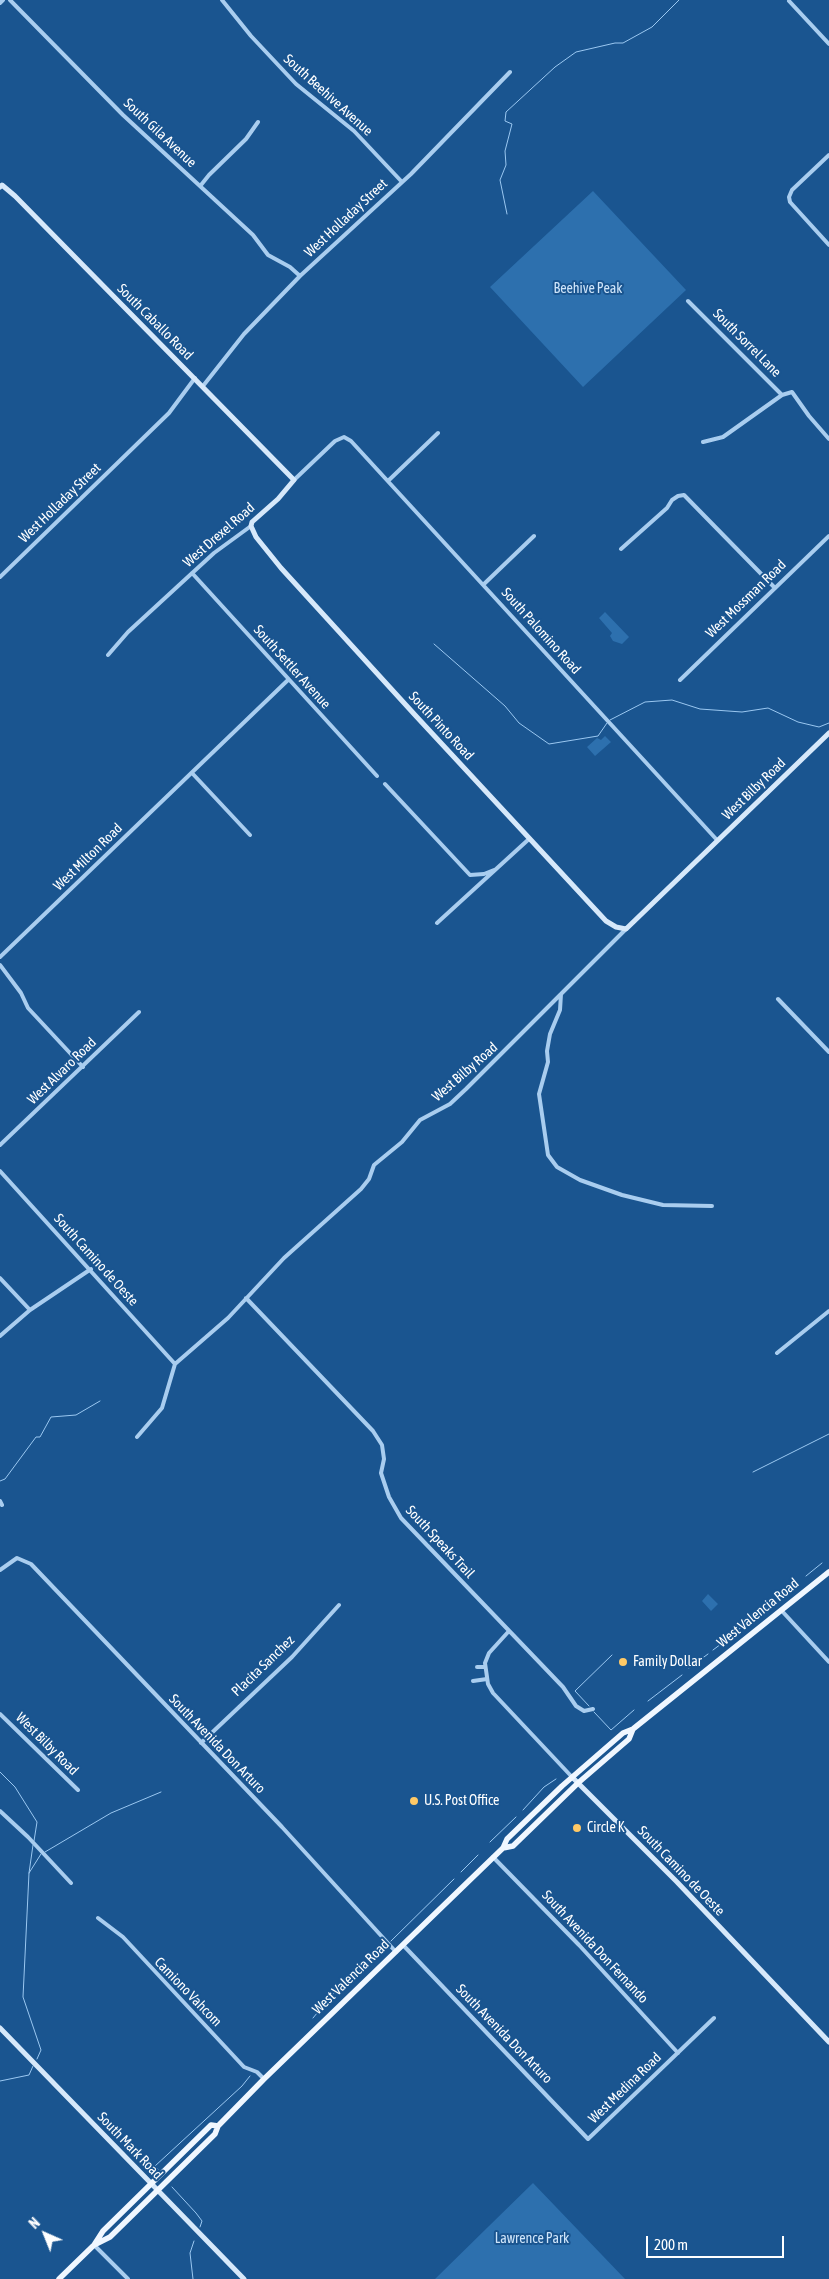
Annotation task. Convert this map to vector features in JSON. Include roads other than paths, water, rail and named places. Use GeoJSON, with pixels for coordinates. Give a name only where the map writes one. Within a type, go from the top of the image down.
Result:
{"type":"FeatureCollection","features":[{"type":"Feature","properties":{"kind":"main road","name":"West Valencia Road"},"geometry":{"type":"LineString","coordinates":[[94,2245],[110,2237],[157,2191],[215,2134],[218,2126],[264,2079],[494,1857],[503,1848],[508,1839],[572,1777],[623,1733],[633,1729],[829,1572]]}},
{"type":"Feature","properties":{"kind":"main road","name":"West Valencia Road"},"geometry":{"type":"LineString","coordinates":[[503,1848],[513,1846],[578,1783],[629,1739],[633,1729]]}},
{"type":"Feature","properties":{"kind":"main road","name":"West Valencia Road"},"geometry":{"type":"LineString","coordinates":[[59,2279],[94,2245],[103,2231],[211,2125],[218,2126]]}},
{"type":"Feature","properties":{"kind":"street","name":"South Gila Avenue"},"geometry":{"type":"LineString","coordinates":[[10,0],[123,115],[253,234],[268,255],[290,267],[300,276]]}},
{"type":"Feature","properties":{"kind":"street","name":"South Beehive Avenue"},"geometry":{"type":"LineString","coordinates":[[222,0],[251,36],[296,84],[354,131],[402,182]]}},
{"type":"Feature","properties":{"kind":"street"},"geometry":{"type":"LineString","coordinates":[[789,1],[829,44]]}},
{"type":"Feature","properties":{"kind":"street","name":"West Holladay Street"},"geometry":{"type":"LineString","coordinates":[[203,386],[244,334],[300,276],[402,182],[510,72]]}},
{"type":"Feature","properties":{"kind":"street"},"geometry":{"type":"LineString","coordinates":[[201,185],[208,175],[246,139],[258,122]]}},
{"type":"Feature","properties":{"kind":"street"},"geometry":{"type":"LineString","coordinates":[[829,155],[792,190],[789,197],[790,202],[829,245]]}},
{"type":"Feature","properties":{"kind":"street","name":"South Caballo Road"},"geometry":{"type":"LineString","coordinates":[[1,185],[203,386],[294,480]]}},
{"type":"Feature","properties":{"kind":"street","name":"South Sorrel Lane"},"geometry":{"type":"LineString","coordinates":[[688,301],[782,395],[792,392],[829,439]]}},
{"type":"Feature","properties":{"kind":"street","name":"West Holladay Street"},"geometry":{"type":"LineString","coordinates":[[0,577],[169,413],[195,378]]}},
{"type":"Feature","properties":{"kind":"street"},"geometry":{"type":"LineString","coordinates":[[703,442],[723,437],[782,395]]}},
{"type":"Feature","properties":{"kind":"street"},"geometry":{"type":"LineString","coordinates":[[388,481],[438,433]]}},
{"type":"Feature","properties":{"kind":"street","name":"West Drexel Road"},"geometry":{"type":"LineString","coordinates":[[108,656],[128,632],[214,553],[251,526],[256,518],[278,499],[294,480],[334,441],[340,438],[347,438]]}},
{"type":"Feature","properties":{"kind":"street","name":"South Palomino Road"},"geometry":{"type":"LineString","coordinates":[[347,438],[484,584],[717,840]]}},
{"type":"Feature","properties":{"kind":"street"},"geometry":{"type":"LineString","coordinates":[[621,549],[667,508],[672,500],[684,495],[774,587]]}},
{"type":"Feature","properties":{"kind":"street","name":"South Pinto Road"},"geometry":{"type":"LineString","coordinates":[[251,526],[256,536],[281,568],[606,921],[616,927],[626,929]]}},
{"type":"Feature","properties":{"kind":"street"},"geometry":{"type":"LineString","coordinates":[[484,584],[534,536]]}},
{"type":"Feature","properties":{"kind":"street","name":"West Mossman Road"},"geometry":{"type":"LineString","coordinates":[[680,680],[774,587],[829,536]]}},
{"type":"Feature","properties":{"kind":"street","name":"South Settler Avenue"},"geometry":{"type":"LineString","coordinates":[[192,573],[377,776]]}},
{"type":"Feature","properties":{"kind":"street","name":"West Milton Road"},"geometry":{"type":"LineString","coordinates":[[0,957],[288,680]]}},
{"type":"Feature","properties":{"kind":"street","name":"West Bilby Road"},"geometry":{"type":"LineString","coordinates":[[175,1364],[228,1318],[284,1258],[361,1189],[374,1165],[402,1142],[420,1120],[450,1104],[501,1057],[626,929],[829,733]]}},
{"type":"Feature","properties":{"kind":"street"},"geometry":{"type":"LineString","coordinates":[[192,773],[250,835]]}},
{"type":"Feature","properties":{"kind":"street"},"geometry":{"type":"LineString","coordinates":[[385,784],[470,875],[484,874],[494,870]]}},
{"type":"Feature","properties":{"kind":"street"},"geometry":{"type":"LineString","coordinates":[[437,924],[529,838]]}},
{"type":"Feature","properties":{"kind":"street"},"geometry":{"type":"LineString","coordinates":[[0,965],[21,993],[28,1008],[83,1067]]}},
{"type":"Feature","properties":{"kind":"street"},"geometry":{"type":"LineString","coordinates":[[561,994],[560,1010],[550,1034],[547,1051],[548,1062],[539,1094],[548,1156],[558,1167],[580,1180],[622,1195],[663,1205],[712,1206]]}},
{"type":"Feature","properties":{"kind":"street"},"geometry":{"type":"LineString","coordinates":[[778,999],[829,1052]]}},
{"type":"Feature","properties":{"kind":"street","name":"West Alvaro Road"},"geometry":{"type":"LineString","coordinates":[[0,1145],[138,1012]]}},
{"type":"Feature","properties":{"kind":"street","name":"South Camino de Oeste"},"geometry":{"type":"LineString","coordinates":[[0,1171],[91,1269],[175,1364]]}},
{"type":"Feature","properties":{"kind":"street"},"geometry":{"type":"LineString","coordinates":[[0,1336],[30,1310],[91,1269]]}},
{"type":"Feature","properties":{"kind":"street"},"geometry":{"type":"LineString","coordinates":[[0,1278],[30,1310]]}},
{"type":"Feature","properties":{"kind":"street","name":"South Speaks Trail"},"geometry":{"type":"LineString","coordinates":[[246,1298],[372,1431],[382,1445],[384,1459],[381,1473],[389,1497],[401,1518],[564,1687],[576,1706],[584,1711],[593,1709]]}},
{"type":"Feature","properties":{"kind":"street"},"geometry":{"type":"LineString","coordinates":[[777,1353],[829,1311]]}},
{"type":"Feature","properties":{"kind":"street"},"geometry":{"type":"LineString","coordinates":[[137,1437],[162,1408],[175,1364]]}},
{"type":"Feature","properties":{"kind":"street","name":"South Avenida Don Arturo"},"geometry":{"type":"LineString","coordinates":[[0,1570],[17,1558],[31,1564],[282,1827],[396,1952]]}},
{"type":"Feature","properties":{"kind":"street","name":"Placita Sanchez"},"geometry":{"type":"LineString","coordinates":[[200,1743],[268,1677],[292,1657],[339,1605]]}},
{"type":"Feature","properties":{"kind":"street"},"geometry":{"type":"LineString","coordinates":[[781,1610],[829,1662]]}},
{"type":"Feature","properties":{"kind":"street","name":"South Camino de Oeste"},"geometry":{"type":"LineString","coordinates":[[509,1631],[489,1653],[486,1668],[487,1679],[493,1693],[829,2042]]}},
{"type":"Feature","properties":{"kind":"street"},"geometry":{"type":"LineString","coordinates":[[477,1667],[486,1668]]}},
{"type":"Feature","properties":{"kind":"street"},"geometry":{"type":"LineString","coordinates":[[473,1681],[487,1679]]}},
{"type":"Feature","properties":{"kind":"street","name":"West Bilby Road"},"geometry":{"type":"LineString","coordinates":[[0,1714],[78,1790]]}},
{"type":"Feature","properties":{"kind":"street"},"geometry":{"type":"LineString","coordinates":[[0,1811],[71,1882]]}},
{"type":"Feature","properties":{"kind":"street","name":"South Avenida Don Fernando"},"geometry":{"type":"LineString","coordinates":[[494,1857],[579,1945],[678,2053]]}},
{"type":"Feature","properties":{"kind":"street","name":"Camiono Vahcom"},"geometry":{"type":"LineString","coordinates":[[98,1918],[123,1937],[244,2067],[257,2072],[264,2079]]}},
{"type":"Feature","properties":{"kind":"street","name":"South Avenida Don Arturo"},"geometry":{"type":"LineString","coordinates":[[403,1945],[588,2139]]}},
{"type":"Feature","properties":{"kind":"street","name":"West Medina Road"},"geometry":{"type":"LineString","coordinates":[[588,2139],[714,2018]]}},
{"type":"Feature","properties":{"kind":"street","name":"South Mark Road"},"geometry":{"type":"LineString","coordinates":[[0,2028],[244,2279]]}},
{"type":"Feature","properties":{"kind":"street"},"geometry":{"type":"LineString","coordinates":[[94,2245],[128,2279]]}},
{"type":"Feature","properties":{"kind":"waterway"},"geometry":{"type":"LineString","coordinates":[[507,214],[500,180],[506,165],[505,151],[512,124],[505,121],[506,112],[555,67],[576,52],[615,43],[623,43],[652,27],[679,0]]}},
{"type":"Feature","properties":{"kind":"waterway"},"geometry":{"type":"LineString","coordinates":[[434,644],[505,706],[519,723],[549,744],[598,736],[607,723]]}},
{"type":"Feature","properties":{"kind":"waterway"},"geometry":{"type":"LineString","coordinates":[[610,720],[645,702],[672,700],[700,709],[742,712],[768,708],[798,722],[819,727],[829,723]]}},
{"type":"Feature","properties":{"kind":"waterway"},"geometry":{"type":"LineString","coordinates":[[0,1481],[5,1479],[36,1437],[40,1437],[51,1417],[76,1415],[100,1401]]}},
{"type":"Feature","properties":{"kind":"waterway"},"geometry":{"type":"LineString","coordinates":[[753,1472],[829,1434]]}},
{"type":"Feature","properties":{"kind":"waterway"},"geometry":{"type":"LineString","coordinates":[[806,1576],[822,1563]]}},
{"type":"Feature","properties":{"kind":"waterway"},"geometry":{"type":"LineString","coordinates":[[785,1592],[794,1586]]}},
{"type":"Feature","properties":{"kind":"waterway"},"geometry":{"type":"LineString","coordinates":[[764,1610],[769,1606]]}},
{"type":"Feature","properties":{"kind":"waterway"},"geometry":{"type":"LineString","coordinates":[[751,1620],[758,1614]]}},
{"type":"Feature","properties":{"kind":"waterway"},"geometry":{"type":"LineString","coordinates":[[733,1634],[743,1626]]}},
{"type":"Feature","properties":{"kind":"waterway"},"geometry":{"type":"LineString","coordinates":[[713,1650],[725,1641]]}},
{"type":"Feature","properties":{"kind":"waterway"},"geometry":{"type":"LineString","coordinates":[[689,1668],[708,1654]]}},
{"type":"Feature","properties":{"kind":"waterway"},"geometry":{"type":"LineString","coordinates":[[589,1706],[575,1691],[612,1655]]}},
{"type":"Feature","properties":{"kind":"waterway"},"geometry":{"type":"LineString","coordinates":[[648,1701],[682,1675]]}},
{"type":"Feature","properties":{"kind":"waterway"},"geometry":{"type":"LineString","coordinates":[[594,1712],[611,1730],[634,1710]]}},
{"type":"Feature","properties":{"kind":"waterway"},"geometry":{"type":"LineString","coordinates":[[0,1772],[15,1787],[37,1822],[34,1841]]}},
{"type":"Feature","properties":{"kind":"waterway"},"geometry":{"type":"LineString","coordinates":[[523,1810],[544,1787],[556,1779]]}},
{"type":"Feature","properties":{"kind":"waterway"},"geometry":{"type":"LineString","coordinates":[[45,1852],[111,1813],[161,1792]]}},
{"type":"Feature","properties":{"kind":"waterway"},"geometry":{"type":"LineString","coordinates":[[490,1842],[516,1817]]}},
{"type":"Feature","properties":{"kind":"waterway"},"geometry":{"type":"LineString","coordinates":[[29,1873],[33,1845]]}},
{"type":"Feature","properties":{"kind":"waterway"},"geometry":{"type":"LineString","coordinates":[[37,2059],[41,2050],[23,1997],[29,1873],[41,1854]]}},
{"type":"Feature","properties":{"kind":"waterway"},"geometry":{"type":"LineString","coordinates":[[461,1872],[478,1855]]}},
{"type":"Feature","properties":{"kind":"waterway"},"geometry":{"type":"LineString","coordinates":[[391,1941],[454,1879]]}},
{"type":"Feature","properties":{"kind":"waterway"},"geometry":{"type":"LineString","coordinates":[[358,1972],[382,1948]]}},
{"type":"Feature","properties":{"kind":"waterway"},"geometry":{"type":"LineString","coordinates":[[313,2018],[331,1996],[349,1979]]}},
{"type":"Feature","properties":{"kind":"waterway"},"geometry":{"type":"LineString","coordinates":[[0,2081],[29,2075],[33,2066]]}},
{"type":"Feature","properties":{"kind":"waterway"},"geometry":{"type":"LineString","coordinates":[[158,2169],[155,2166],[242,2086],[250,2076]]}},
{"type":"Feature","properties":{"kind":"waterway"},"geometry":{"type":"LineString","coordinates":[[172,2187],[202,2221],[200,2227]]}},
{"type":"Feature","properties":{"kind":"waterway"},"geometry":{"type":"LineString","coordinates":[[193,2279],[190,2253],[194,2241]]}},
{"type":"Feature","properties":{"kind":"place","name":"Family Dollar"},"geometry":{"type":"Point","coordinates":[623,1662]}},
{"type":"Feature","properties":{"kind":"place","name":"U.S. Post Office"},"geometry":{"type":"Point","coordinates":[414,1801]}},
{"type":"Feature","properties":{"kind":"place","name":"Circle K"},"geometry":{"type":"Point","coordinates":[577,1828]}},
{"type":"Feature","properties":{"kind":"park label","name":"Beehive Peak"},"geometry":{"type":"Point","coordinates":[588,289]}},
{"type":"Feature","properties":{"kind":"park label","name":"Lawrence Park"},"geometry":{"type":"Point","coordinates":[532,2239]}}]}
